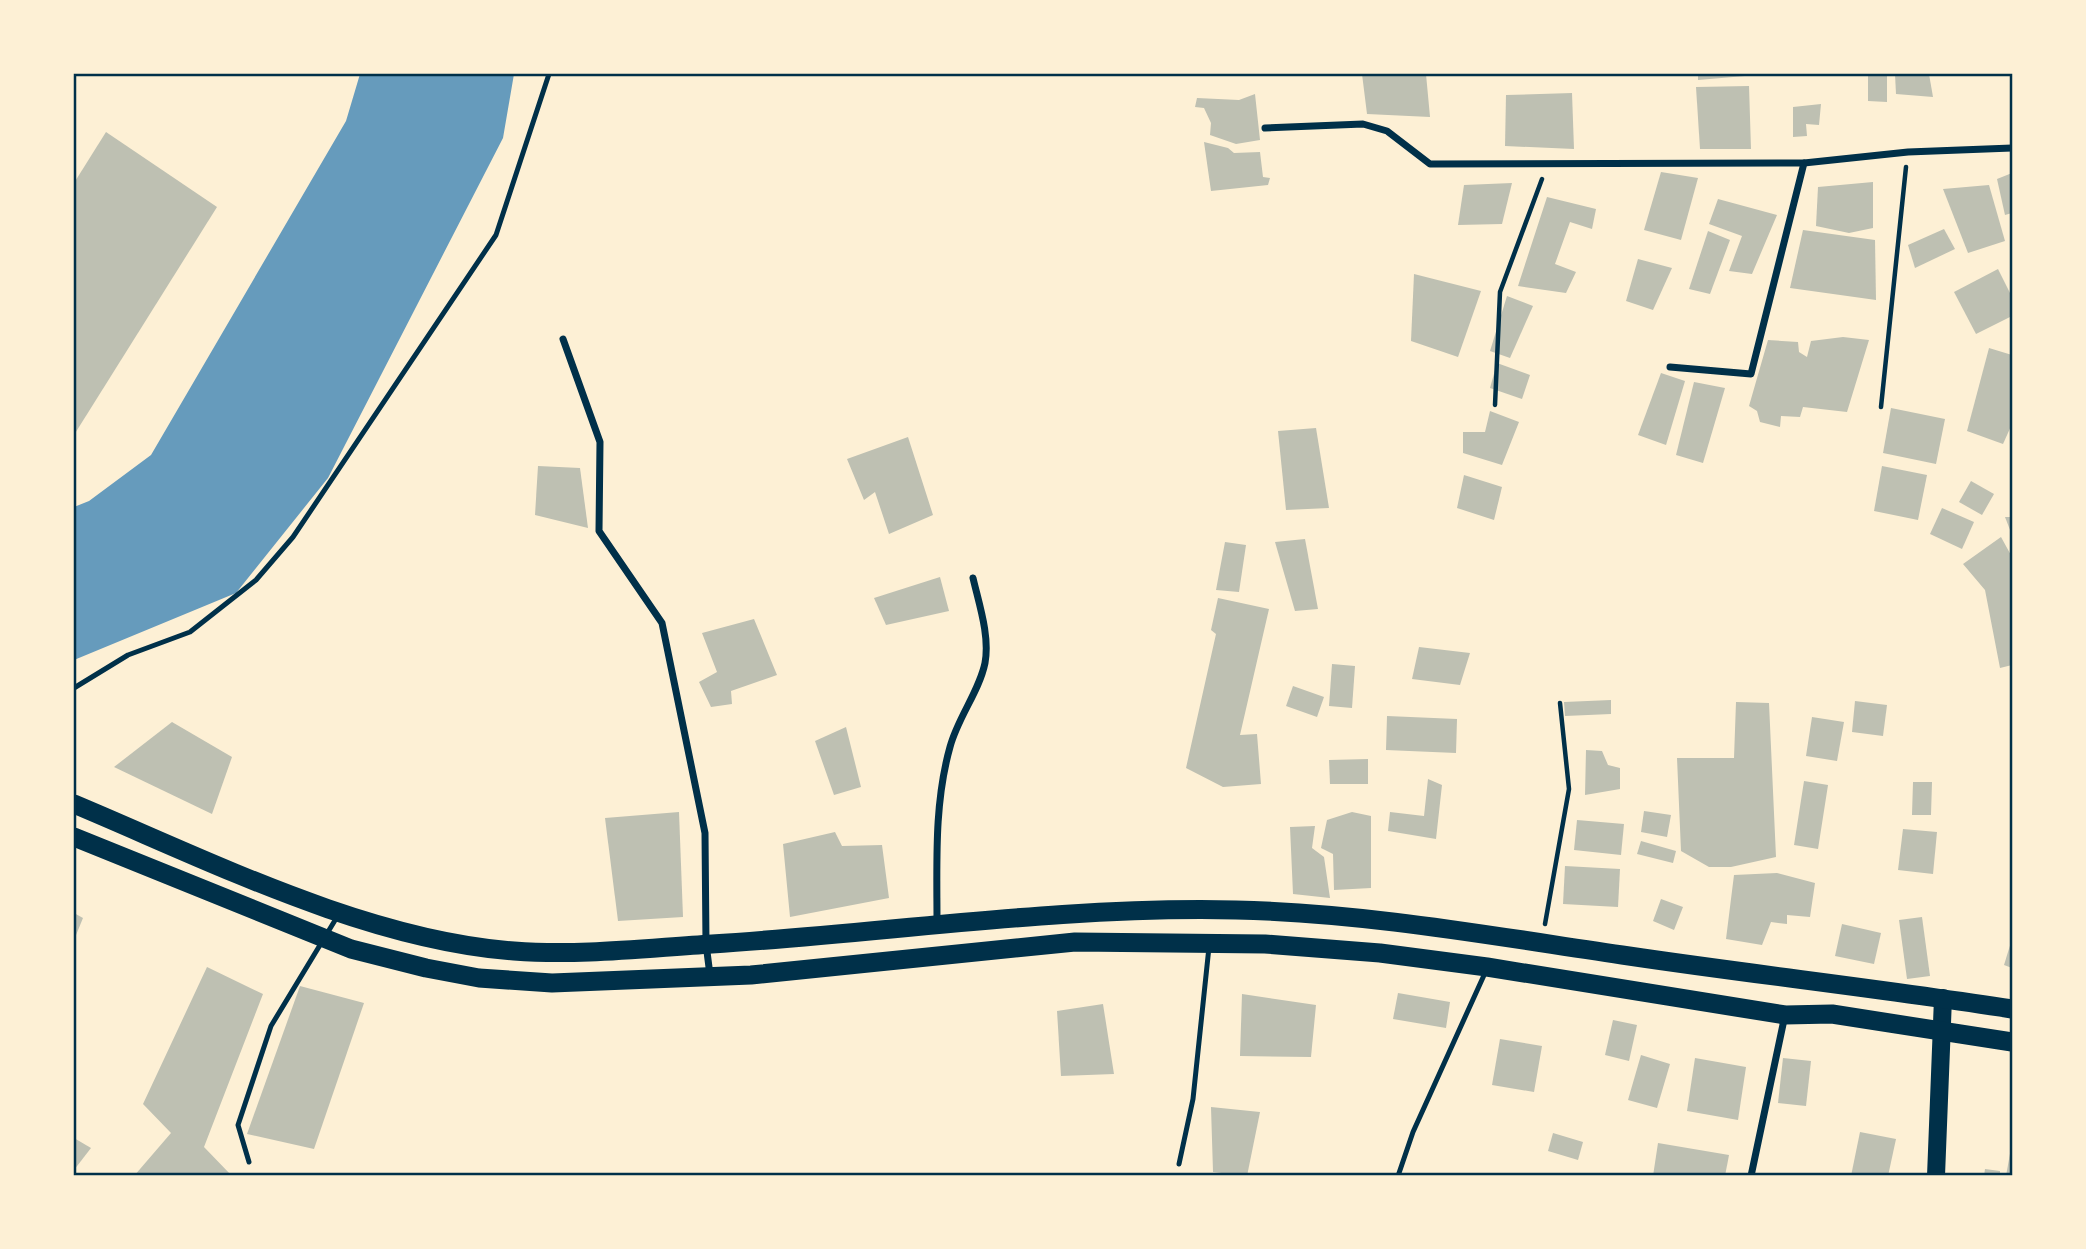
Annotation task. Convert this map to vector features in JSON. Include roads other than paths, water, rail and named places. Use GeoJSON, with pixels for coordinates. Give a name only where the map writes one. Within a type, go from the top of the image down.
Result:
{"type":"FeatureCollection","features":[{"type":"Feature","properties":{"kind":"highway"},"geometry":{"type":"LineString","coordinates":[[74,804],[276,888],[378,925],[431,938],[513,951],[602,952],[1078,911],[1295,911],[1395,920],[1794,980],[2012,1009]]}},
{"type":"Feature","properties":{"kind":"highway"},"geometry":{"type":"LineString","coordinates":[[74,837],[325,939],[377,957],[479,978],[552,983],[710,976],[1075,942],[1265,944],[1380,953],[1487,967],[1785,1015],[1832,1014],[2012,1042]]}},
{"type":"Feature","properties":{"kind":"main road"},"geometry":{"type":"LineString","coordinates":[[1936,1175],[1943,998]]}},
{"type":"Feature","properties":{"kind":"street"},"geometry":{"type":"LineString","coordinates":[[1265,128],[1363,124],[1387,131],[1430,163],[1804,163],[1908,152],[2012,148]]}},
{"type":"Feature","properties":{"kind":"street"},"geometry":{"type":"LineString","coordinates":[[1670,367],[1751,374],[1804,163]]}},
{"type":"Feature","properties":{"kind":"street"},"geometry":{"type":"LineString","coordinates":[[563,339],[600,442],[599,531],[662,623],[705,833],[706,944],[710,976]]}},
{"type":"Feature","properties":{"kind":"street"},"geometry":{"type":"LineString","coordinates":[[937,922],[936,833],[940,796],[950,746],[986,661],[984,627],[973,578]]}},
{"type":"Feature","properties":{"kind":"street"},"geometry":{"type":"LineString","coordinates":[[1751,1175],[1785,1015]]}},
{"type":"Feature","properties":{"kind":"lane"},"geometry":{"type":"LineString","coordinates":[[74,688],[128,655],[190,632],[256,580],[293,537],[496,235],[549,74]]}},
{"type":"Feature","properties":{"kind":"lane"},"geometry":{"type":"LineString","coordinates":[[249,1162],[239,1125],[271,1026],[340,911]]}},
{"type":"Feature","properties":{"kind":"lane"},"geometry":{"type":"LineString","coordinates":[[1179,1164],[1193,1099],[1210,944]]}},
{"type":"Feature","properties":{"kind":"lane"},"geometry":{"type":"LineString","coordinates":[[1398,1175],[1413,1132],[1487,967]]}},
{"type":"Feature","properties":{"kind":"water"},"geometry":{"type":"Polygon","coordinates":[[[360,74],[514,74],[503,138],[328,478],[236,593],[74,660],[74,507],[89,501],[151,455],[346,121],[360,74]]]}}]}
